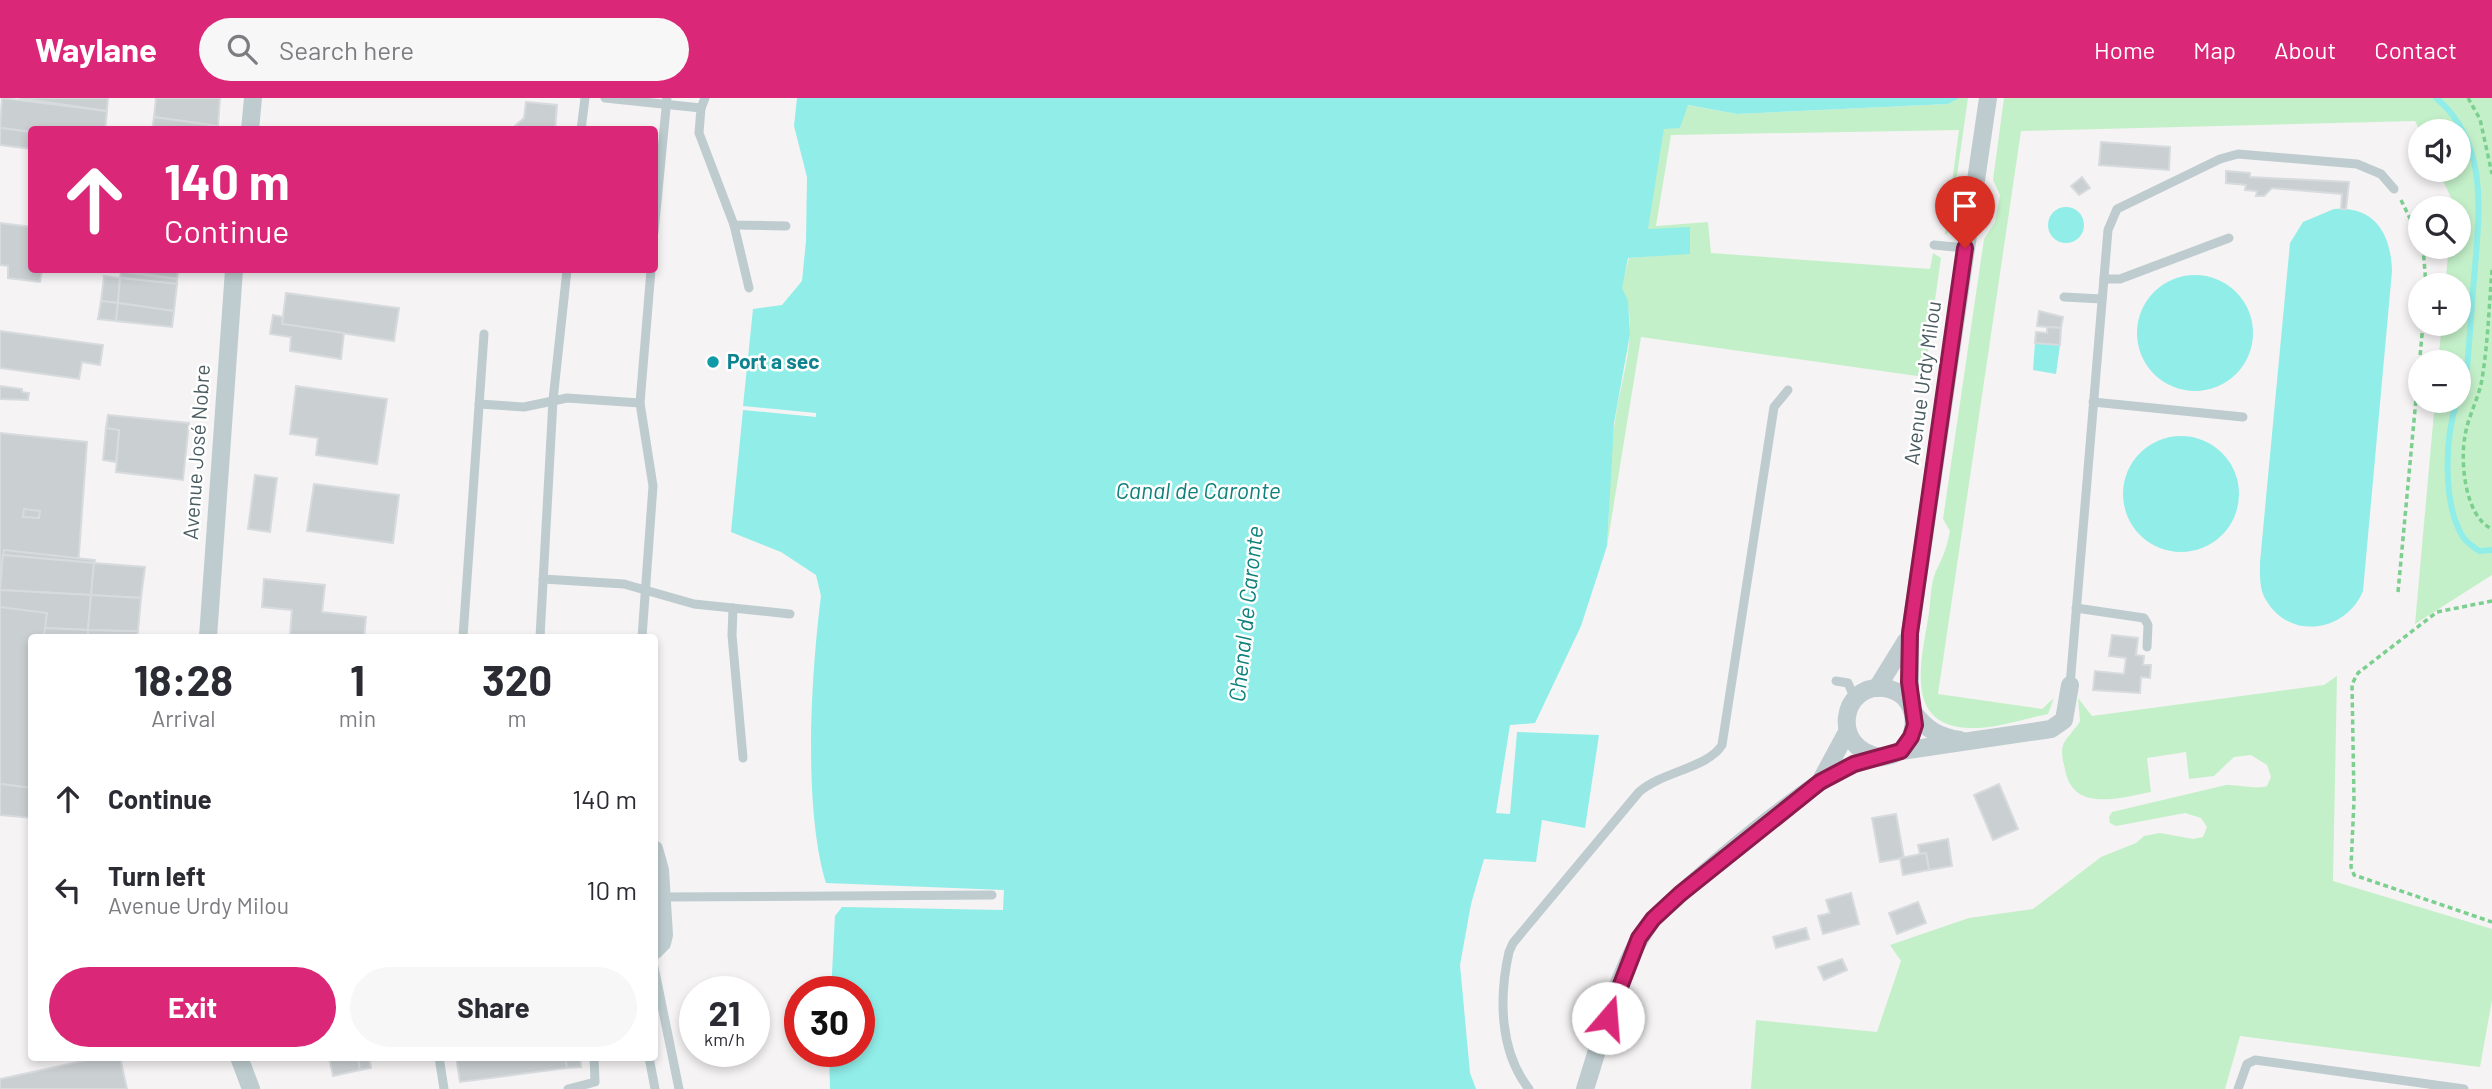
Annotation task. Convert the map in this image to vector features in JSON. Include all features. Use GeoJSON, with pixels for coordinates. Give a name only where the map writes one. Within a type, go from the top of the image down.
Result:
{"type":"FeatureCollection","features":[{"type":"Feature","properties":{"kind":"street"},"geometry":{"type":"LineString","coordinates":[[250,126],[254,98]]}},
{"type":"Feature","properties":{"kind":"street","name":"Avenue Urdy Milou"},"geometry":{"type":"LineString","coordinates":[[1912,709],[1910,633],[1988,98]]}},
{"type":"Feature","properties":{"kind":"street","name":"Avenue José Nobre"},"geometry":{"type":"LineString","coordinates":[[208,634],[234,273]]}},
{"type":"Feature","properties":{"kind":"street","name":"Avenue Urdy Milou"},"geometry":{"type":"LineString","coordinates":[[1877,688],[1898,658],[1910,633]]}},
{"type":"Feature","properties":{"kind":"street"},"geometry":{"type":"LineString","coordinates":[[1585,1089],[1624,971],[1639,938],[1653,919],[1820,782],[1854,764],[1901,751],[2051,729],[2060,725],[2067,713],[2070,685]]}},
{"type":"Feature","properties":{"kind":"street"},"geometry":{"type":"LineString","coordinates":[[1881,757],[1858,749],[1847,732],[1846,717],[1863,693],[1877,688],[1895,691],[1935,734],[1966,741]]}},
{"type":"Feature","properties":{"kind":"street"},"geometry":{"type":"LineString","coordinates":[[1901,751],[1911,737],[1912,709]]}},
{"type":"Feature","properties":{"kind":"street"},"geometry":{"type":"LineString","coordinates":[[1820,782],[1847,732]]}},
{"type":"Feature","properties":{"kind":"street"},"geometry":{"type":"LineString","coordinates":[[658,863],[664,935],[658,947]]}},
{"type":"Feature","properties":{"kind":"street"},"geometry":{"type":"LineString","coordinates":[[240,1061],[251,1089]]}},
{"type":"Feature","properties":{"kind":"lane"},"geometry":{"type":"LineString","coordinates":[[582,126],[585,98]]}},
{"type":"Feature","properties":{"kind":"lane"},"geometry":{"type":"LineString","coordinates":[[605,98],[667,101],[701,108]]}},
{"type":"Feature","properties":{"kind":"lane"},"geometry":{"type":"LineString","coordinates":[[705,98],[701,108],[699,133],[734,225],[749,288]]}},
{"type":"Feature","properties":{"kind":"lane"},"geometry":{"type":"LineString","coordinates":[[658,192],[667,101]]}},
{"type":"Feature","properties":{"kind":"lane"},"geometry":{"type":"LineString","coordinates":[[2070,685],[2108,230],[2117,209],[2220,159],[2238,154],[2357,164],[2381,174],[2394,189]]}},
{"type":"Feature","properties":{"kind":"lane"},"geometry":{"type":"LineString","coordinates":[[734,225],[786,226]]}},
{"type":"Feature","properties":{"kind":"lane"},"geometry":{"type":"LineString","coordinates":[[2104,279],[2120,279],[2229,239]]}},
{"type":"Feature","properties":{"kind":"lane"},"geometry":{"type":"LineString","coordinates":[[1934,245],[1965,248]]}},
{"type":"Feature","properties":{"kind":"lane"},"geometry":{"type":"LineString","coordinates":[[540,634],[553,400],[567,273]]}},
{"type":"Feature","properties":{"kind":"lane"},"geometry":{"type":"LineString","coordinates":[[642,634],[653,486],[640,403],[651,273]]}},
{"type":"Feature","properties":{"kind":"lane"},"geometry":{"type":"LineString","coordinates":[[2064,297],[2102,299]]}},
{"type":"Feature","properties":{"kind":"lane"},"geometry":{"type":"LineString","coordinates":[[463,634],[484,334]]}},
{"type":"Feature","properties":{"kind":"lane"},"geometry":{"type":"LineString","coordinates":[[1529,1089],[1514,1063],[1502,1007],[1509,952],[1513,943],[1649,782],[1712,756],[1723,745],[1774,407],[1788,390]]}},
{"type":"Feature","properties":{"kind":"lane"},"geometry":{"type":"LineString","coordinates":[[479,404],[524,407],[553,400],[599,399],[640,403]]}},
{"type":"Feature","properties":{"kind":"lane"},"geometry":{"type":"LineString","coordinates":[[2094,402],[2244,417]]}},
{"type":"Feature","properties":{"kind":"lane"},"geometry":{"type":"LineString","coordinates":[[543,579],[624,584],[681,601],[790,614]]}},
{"type":"Feature","properties":{"kind":"lane"},"geometry":{"type":"LineString","coordinates":[[733,608],[732,635],[743,758]]}},
{"type":"Feature","properties":{"kind":"lane"},"geometry":{"type":"LineString","coordinates":[[2076,608],[2144,618],[2148,625],[2147,647]]}},
{"type":"Feature","properties":{"kind":"lane"},"geometry":{"type":"LineString","coordinates":[[1836,681],[1848,683],[1855,701]]}},
{"type":"Feature","properties":{"kind":"lane"},"geometry":{"type":"LineString","coordinates":[[662,897],[992,895]]}},
{"type":"Feature","properties":{"kind":"lane"},"geometry":{"type":"LineString","coordinates":[[658,987],[679,1089]]}},
{"type":"Feature","properties":{"kind":"lane"},"geometry":{"type":"LineString","coordinates":[[2238,1089],[2247,1064],[2255,1060],[2464,1089]]}},
{"type":"Feature","properties":{"kind":"lane"},"geometry":{"type":"LineString","coordinates":[[440,1061],[444,1089]]}},
{"type":"Feature","properties":{"kind":"lane"},"geometry":{"type":"LineString","coordinates":[[568,1089],[595,1082],[594,1061]]}},
{"type":"Feature","properties":{"kind":"lane"},"geometry":{"type":"LineString","coordinates":[[650,1061],[655,1089]]}},
{"type":"Feature","properties":{"kind":"path"},"geometry":{"type":"LineString","coordinates":[[2468,98],[2480,119],[2492,174]]}},
{"type":"Feature","properties":{"kind":"path"},"geometry":{"type":"LineString","coordinates":[[2394,189],[2408,212]]}},
{"type":"Feature","properties":{"kind":"path"},"geometry":{"type":"LineString","coordinates":[[2492,270],[2482,377],[2465,436],[2464,462],[2473,511],[2482,525],[2492,529]]}},
{"type":"Feature","properties":{"kind":"path"},"geometry":{"type":"LineString","coordinates":[[2398,592],[2422,336]]}},
{"type":"Feature","properties":{"kind":"path"},"geometry":{"type":"LineString","coordinates":[[2492,601],[2437,612],[2358,673],[2351,694],[2354,800],[2351,867],[2354,875],[2492,922]]}},
{"type":"Feature","properties":{"kind":"green space"},"geometry":{"type":"Polygon","coordinates":[[[1960,98],[1968,98],[1949,232],[1945,235],[1959,130],[1671,135],[1656,226],[1708,222],[1711,253],[1930,269],[1933,253],[1941,258],[1924,377],[1641,337],[1607,546],[1613,436],[1630,336],[1627,303],[1621,288],[1629,258],[1690,253],[1647,230],[1664,128],[1680,128],[1687,105],[1737,114],[1948,104],[1960,98]]]}},
{"type":"Feature","properties":{"kind":"green space"},"geometry":{"type":"Polygon","coordinates":[[[2004,98],[2492,98],[2492,575],[2415,624],[2434,413],[2471,413],[2471,350],[2439,350],[2441,336],[2471,336],[2471,273],[2446,273],[2448,259],[2471,259],[2471,196],[2450,196],[2444,182],[2471,182],[2471,119],[2021,131],[1938,694],[2042,709],[2054,698],[2048,714],[1988,727],[1948,725],[1934,716],[1926,704],[1922,689],[1922,654],[1933,582],[1950,531],[1943,519],[1984,239],[1995,222],[2000,195],[1993,180],[2004,98]]]}},
{"type":"Feature","properties":{"kind":"green space"},"geometry":{"type":"Polygon","coordinates":[[[2337,676],[2333,881],[2492,929],[2492,1000],[2480,1067],[2240,1036],[2225,1089],[1751,1089],[1756,1020],[1877,1032],[1901,961],[1890,945],[1969,918],[2033,909],[2101,857],[2136,843],[2144,836],[2160,833],[2193,839],[2203,837],[2207,827],[2201,818],[2185,813],[2116,826],[2110,823],[2112,812],[2226,785],[2267,786],[2271,777],[2267,765],[2251,755],[2234,757],[2214,776],[2189,779],[2186,752],[2147,758],[2151,792],[2112,799],[2087,797],[2077,792],[2069,783],[2062,756],[2064,743],[2080,721],[2078,698],[2092,716],[2324,685],[2337,676]]]}},
{"type":"Feature","properties":{"kind":"water","name":"Canal de Caronte"},"geometry":{"type":"Polygon","coordinates":[[[797,98],[1960,98],[1948,104],[1737,114],[1688,105],[1680,128],[1664,129],[1648,229],[1690,227],[1690,254],[1628,258],[1622,288],[1628,301],[1630,334],[1614,423],[1607,546],[1581,626],[1535,723],[1510,725],[1496,813],[1510,814],[1517,732],[1599,735],[1585,828],[1542,820],[1536,862],[1484,859],[1471,904],[1460,965],[1470,1073],[1476,1089],[830,1089],[829,1067],[875,1067],[875,976],[832,976],[835,916],[842,907],[1003,910],[1004,890],[826,883],[814,817],[812,780],[812,702],[821,596],[816,575],[781,552],[731,532],[743,410],[816,417],[816,413],[743,406],[753,309],[782,305],[802,281],[807,177],[794,126],[797,98]]]}},
{"type":"Feature","properties":{"kind":"water"},"geometry":{"type":"Polygon","coordinates":[[[2066,207],[2079,212],[2084,225],[2079,238],[2066,243],[2053,238],[2048,225],[2053,212],[2066,207]]]}},
{"type":"Feature","properties":{"kind":"water"},"geometry":{"type":"Polygon","coordinates":[[[2334,209],[2361,212],[2378,225],[2388,246],[2392,271],[2363,591],[2355,605],[2331,623],[2303,626],[2289,622],[2276,613],[2266,600],[2261,587],[2260,562],[2290,243],[2303,222],[2334,209]]]}},
{"type":"Feature","properties":{"kind":"water"},"geometry":{"type":"Polygon","coordinates":[[[2195,275],[2217,280],[2236,292],[2248,311],[2253,333],[2248,355],[2236,374],[2217,386],[2195,391],[2173,386],[2154,374],[2142,355],[2137,333],[2142,311],[2154,292],[2173,280],[2195,275]]]}},
{"type":"Feature","properties":{"kind":"water"},"geometry":{"type":"Polygon","coordinates":[[[2035,343],[2060,345],[2056,374],[2033,370],[2035,343]]]}},
{"type":"Feature","properties":{"kind":"water"},"geometry":{"type":"Polygon","coordinates":[[[2181,436],[2203,440],[2222,453],[2235,472],[2239,494],[2235,516],[2222,535],[2203,548],[2181,552],[2159,548],[2140,535],[2127,516],[2123,494],[2127,472],[2140,453],[2159,440],[2181,436]]]}},
{"type":"Feature","properties":{"kind":"building"},"geometry":{"type":"Polygon","coordinates":[[[2,98],[107,111],[105,126],[28,126],[28,132],[0,128],[2,98]]]}},
{"type":"Feature","properties":{"kind":"building"},"geometry":{"type":"Polygon","coordinates":[[[19,98],[108,98],[107,111],[19,98]]]}},
{"type":"Feature","properties":{"kind":"building"},"geometry":{"type":"Polygon","coordinates":[[[156,98],[220,98],[218,126],[154,117],[156,98]]]}},
{"type":"Feature","properties":{"kind":"building"},"geometry":{"type":"Polygon","coordinates":[[[526,102],[557,105],[555,126],[515,126],[524,118],[526,102]]]}},
{"type":"Feature","properties":{"kind":"building"},"geometry":{"type":"Polygon","coordinates":[[[154,117],[218,126],[153,126],[154,117]]]}},
{"type":"Feature","properties":{"kind":"building"},"geometry":{"type":"Polygon","coordinates":[[[0,128],[28,132],[28,148],[0,145],[0,128]]]}},
{"type":"Feature","properties":{"kind":"building"},"geometry":{"type":"Polygon","coordinates":[[[2101,142],[2170,147],[2169,170],[2099,165],[2101,142]]]}},
{"type":"Feature","properties":{"kind":"building"},"geometry":{"type":"Polygon","coordinates":[[[2226,171],[2250,173],[2250,177],[2349,182],[2346,209],[2341,209],[2342,194],[2272,188],[2264,196],[2256,196],[2257,191],[2245,190],[2246,185],[2226,183],[2226,171]]]}},
{"type":"Feature","properties":{"kind":"building"},"geometry":{"type":"Polygon","coordinates":[[[2082,177],[2090,188],[2079,195],[2071,186],[2082,177]]]}},
{"type":"Feature","properties":{"kind":"building"},"geometry":{"type":"Polygon","coordinates":[[[0,223],[28,226],[28,273],[42,273],[40,282],[8,278],[8,266],[0,265],[0,223]]]}},
{"type":"Feature","properties":{"kind":"building"},"geometry":{"type":"Polygon","coordinates":[[[121,273],[129,273],[177,279],[177,284],[120,278],[121,273]]]}},
{"type":"Feature","properties":{"kind":"building"},"geometry":{"type":"Polygon","coordinates":[[[140,273],[178,273],[177,279],[140,273]]]}},
{"type":"Feature","properties":{"kind":"building"},"geometry":{"type":"Polygon","coordinates":[[[104,276],[120,278],[118,303],[101,301],[104,276]]]}},
{"type":"Feature","properties":{"kind":"building"},"geometry":{"type":"Polygon","coordinates":[[[120,278],[177,284],[174,311],[118,303],[120,278]]]}},
{"type":"Feature","properties":{"kind":"building"},"geometry":{"type":"Polygon","coordinates":[[[286,293],[399,308],[394,341],[282,324],[286,293]]]}},
{"type":"Feature","properties":{"kind":"building"},"geometry":{"type":"Polygon","coordinates":[[[101,301],[118,303],[116,321],[98,319],[101,301]]]}},
{"type":"Feature","properties":{"kind":"building"},"geometry":{"type":"Polygon","coordinates":[[[118,303],[174,311],[172,327],[116,321],[118,303]]]}},
{"type":"Feature","properties":{"kind":"building"},"geometry":{"type":"Polygon","coordinates":[[[2039,311],[2063,317],[2061,328],[2037,326],[2039,311]]]}},
{"type":"Feature","properties":{"kind":"building"},"geometry":{"type":"Polygon","coordinates":[[[273,315],[283,317],[282,324],[344,333],[341,359],[290,351],[291,337],[270,334],[273,315]]]}},
{"type":"Feature","properties":{"kind":"building"},"geometry":{"type":"Polygon","coordinates":[[[2047,327],[2061,328],[2060,345],[2035,343],[2036,332],[2047,333],[2047,327]]]}},
{"type":"Feature","properties":{"kind":"building"},"geometry":{"type":"Polygon","coordinates":[[[0,331],[103,345],[100,365],[82,362],[79,379],[0,368],[0,331]]]}},
{"type":"Feature","properties":{"kind":"building"},"geometry":{"type":"Polygon","coordinates":[[[0,386],[22,389],[22,392],[29,393],[28,400],[0,399],[0,386]]]}},
{"type":"Feature","properties":{"kind":"building"},"geometry":{"type":"Polygon","coordinates":[[[296,386],[387,399],[377,464],[316,455],[318,438],[290,434],[296,386]]]}},
{"type":"Feature","properties":{"kind":"building"},"geometry":{"type":"Polygon","coordinates":[[[108,415],[189,423],[183,480],[116,472],[119,430],[106,428],[108,415]]]}},
{"type":"Feature","properties":{"kind":"building"},"geometry":{"type":"Polygon","coordinates":[[[106,428],[119,430],[116,462],[103,460],[106,428]]]}},
{"type":"Feature","properties":{"kind":"building"},"geometry":{"type":"Polygon","coordinates":[[[0,433],[87,442],[73,634],[28,634],[28,788],[0,784],[0,433]]]}},
{"type":"Feature","properties":{"kind":"building"},"geometry":{"type":"Polygon","coordinates":[[[255,475],[277,478],[270,532],[248,529],[255,475]]]}},
{"type":"Feature","properties":{"kind":"building"},"geometry":{"type":"Polygon","coordinates":[[[314,484],[399,495],[393,543],[307,531],[314,484]]]}},
{"type":"Feature","properties":{"kind":"building"},"geometry":{"type":"Polygon","coordinates":[[[24,509],[40,511],[39,518],[23,517],[24,509]]]}},
{"type":"Feature","properties":{"kind":"building"},"geometry":{"type":"Polygon","coordinates":[[[4,550],[95,560],[94,563],[3,555],[4,550]]]}},
{"type":"Feature","properties":{"kind":"building"},"geometry":{"type":"Polygon","coordinates":[[[3,555],[94,563],[91,595],[0,590],[3,555]]]}},
{"type":"Feature","properties":{"kind":"building"},"geometry":{"type":"Polygon","coordinates":[[[94,563],[145,567],[141,598],[91,595],[94,563]]]}},
{"type":"Feature","properties":{"kind":"building"},"geometry":{"type":"Polygon","coordinates":[[[264,579],[325,585],[322,612],[366,617],[364,634],[290,634],[292,610],[262,607],[264,579]]]}},
{"type":"Feature","properties":{"kind":"building"},"geometry":{"type":"Polygon","coordinates":[[[0,590],[91,595],[88,630],[45,628],[47,613],[0,607],[0,590]]]}},
{"type":"Feature","properties":{"kind":"building"},"geometry":{"type":"Polygon","coordinates":[[[91,595],[141,598],[138,631],[88,630],[91,595]]]}},
{"type":"Feature","properties":{"kind":"building"},"geometry":{"type":"Polygon","coordinates":[[[45,628],[88,630],[88,634],[44,634],[45,628]]]}},
{"type":"Feature","properties":{"kind":"building"},"geometry":{"type":"Polygon","coordinates":[[[88,630],[138,631],[138,634],[88,634],[88,630]]]}},
{"type":"Feature","properties":{"kind":"building"},"geometry":{"type":"Polygon","coordinates":[[[2112,635],[2138,638],[2136,655],[2144,656],[2143,665],[2151,665],[2150,678],[2141,677],[2140,693],[2093,690],[2095,671],[2124,674],[2126,658],[2109,656],[2112,635]]]}},
{"type":"Feature","properties":{"kind":"building"},"geometry":{"type":"Polygon","coordinates":[[[0,784],[28,788],[28,818],[0,815],[0,784]]]}},
{"type":"Feature","properties":{"kind":"building"},"geometry":{"type":"Polygon","coordinates":[[[1999,784],[2018,829],[1993,840],[1974,795],[1999,784]]]}},
{"type":"Feature","properties":{"kind":"building"},"geometry":{"type":"Polygon","coordinates":[[[1896,814],[1904,858],[1880,862],[1872,818],[1896,814]]]}},
{"type":"Feature","properties":{"kind":"building"},"geometry":{"type":"Polygon","coordinates":[[[1948,839],[1952,866],[1929,870],[1926,853],[1920,854],[1918,845],[1948,839]]]}},
{"type":"Feature","properties":{"kind":"building"},"geometry":{"type":"Polygon","coordinates":[[[1926,853],[1929,870],[1903,875],[1900,858],[1926,853]]]}},
{"type":"Feature","properties":{"kind":"building"},"geometry":{"type":"Polygon","coordinates":[[[1851,893],[1859,924],[1823,934],[1818,916],[1830,913],[1826,900],[1851,893]]]}},
{"type":"Feature","properties":{"kind":"building"},"geometry":{"type":"Polygon","coordinates":[[[1918,902],[1926,923],[1897,934],[1889,913],[1918,902]]]}},
{"type":"Feature","properties":{"kind":"building"},"geometry":{"type":"Polygon","coordinates":[[[1806,928],[1809,939],[1776,948],[1773,937],[1806,928]]]}},
{"type":"Feature","properties":{"kind":"building"},"geometry":{"type":"Polygon","coordinates":[[[1842,959],[1847,970],[1824,980],[1818,967],[1842,959]]]}},
{"type":"Feature","properties":{"kind":"building"},"geometry":{"type":"Polygon","coordinates":[[[83,1061],[121,1061],[127,1089],[0,1089],[0,1079],[83,1061]]]}},
{"type":"Feature","properties":{"kind":"building"},"geometry":{"type":"Polygon","coordinates":[[[330,1061],[359,1061],[360,1070],[333,1076],[330,1061]]]}},
{"type":"Feature","properties":{"kind":"building"},"geometry":{"type":"Polygon","coordinates":[[[359,1061],[370,1061],[371,1068],[360,1070],[359,1061]]]}},
{"type":"Feature","properties":{"kind":"building"},"geometry":{"type":"Polygon","coordinates":[[[457,1061],[566,1061],[567,1068],[460,1082],[457,1061]]]}},
{"type":"Feature","properties":{"kind":"building"},"geometry":{"type":"Polygon","coordinates":[[[566,1061],[580,1061],[581,1067],[567,1068],[566,1061]]]}},
{"type":"Feature","properties":{"kind":"waterway"},"geometry":{"type":"LineString","coordinates":[[2436,98],[2453,115],[2464,134],[2472,154],[2476,176],[2478,221],[2469,350]]}},
{"type":"Feature","properties":{"kind":"waterway"},"geometry":{"type":"LineString","coordinates":[[2454,413],[2448,470],[2456,523],[2466,541],[2479,551],[2492,550]]}},
{"type":"Feature","properties":{"kind":"place","name":"Port a sec"},"geometry":{"type":"Point","coordinates":[713,362]}},
{"type":"Feature","properties":{"kind":"route"},"geometry":{"type":"LineString","coordinates":[[1608,1018],[1633,950],[1653,919],[1680,894],[1820,782],[1854,764],[1901,751],[1911,737],[1915,725],[1910,705],[1910,633],[1965,248]]}},
{"type":"Feature","properties":{"kind":"water label","name":"Chenal de Caronte"},"geometry":{"type":"Point","coordinates":[1246,614]}}]}
